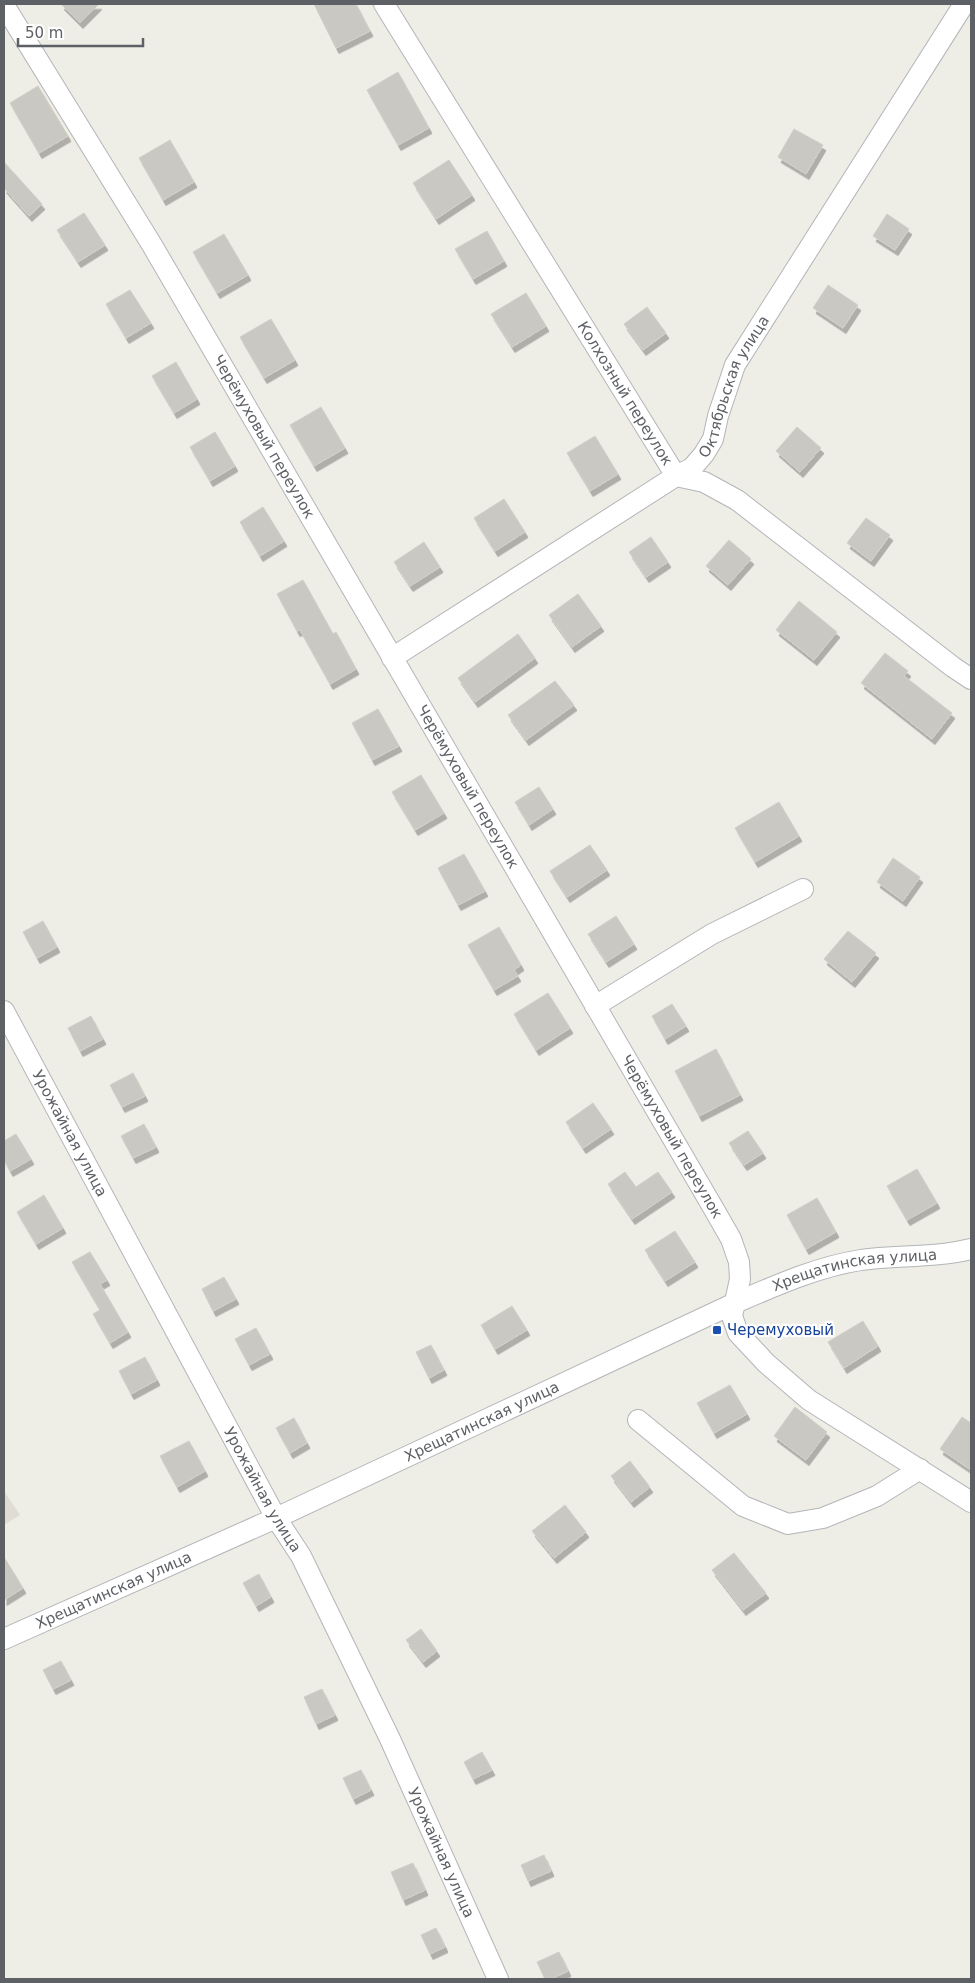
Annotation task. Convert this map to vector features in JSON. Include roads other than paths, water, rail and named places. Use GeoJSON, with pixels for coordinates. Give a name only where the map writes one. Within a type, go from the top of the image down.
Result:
{"type":"FeatureCollection","features":[{"type":"Feature","properties":{"kind":"street","name":"Колхозный переулок"},"geometry":{"type":"LineString","coordinates":[[384,4],[676,476],[704,482],[737,500],[952,667],[971,679]]}},
{"type":"Feature","properties":{"kind":"street","name":"Октябрьская улица"},"geometry":{"type":"LineString","coordinates":[[392,658],[676,476],[692,468],[704,454],[713,439],[718,416],[735,365],[964,4]]}},
{"type":"Feature","properties":{"kind":"street","name":"Черёмуховый переулок"},"geometry":{"type":"LineString","coordinates":[[4,5],[152,245],[731,1239],[739,1262],[740,1279],[732,1316],[738,1333],[766,1363],[809,1400],[971,1502]]}},
{"type":"Feature","properties":{"kind":"street"},"geometry":{"type":"LineString","coordinates":[[595,1006],[712,934],[803,889]]}},
{"type":"Feature","properties":{"kind":"street","name":"Урожайная улица"},"geometry":{"type":"LineString","coordinates":[[4,1012],[276,1518],[301,1556],[390,1739],[498,1979]]}},
{"type":"Feature","properties":{"kind":"street","name":"Хрещатинская улица"},"geometry":{"type":"LineString","coordinates":[[4,1639],[276,1518],[790,1279],[823,1268],[863,1260],[955,1254],[971,1249]]}},
{"type":"Feature","properties":{"kind":"street"},"geometry":{"type":"LineString","coordinates":[[638,1420],[743,1506],[788,1524],[832,1515],[877,1496],[920,1469]]}},
{"type":"Feature","properties":{"kind":"place","name":"Черемуховый"},"geometry":{"type":"Point","coordinates":[717,1330]}}]}
